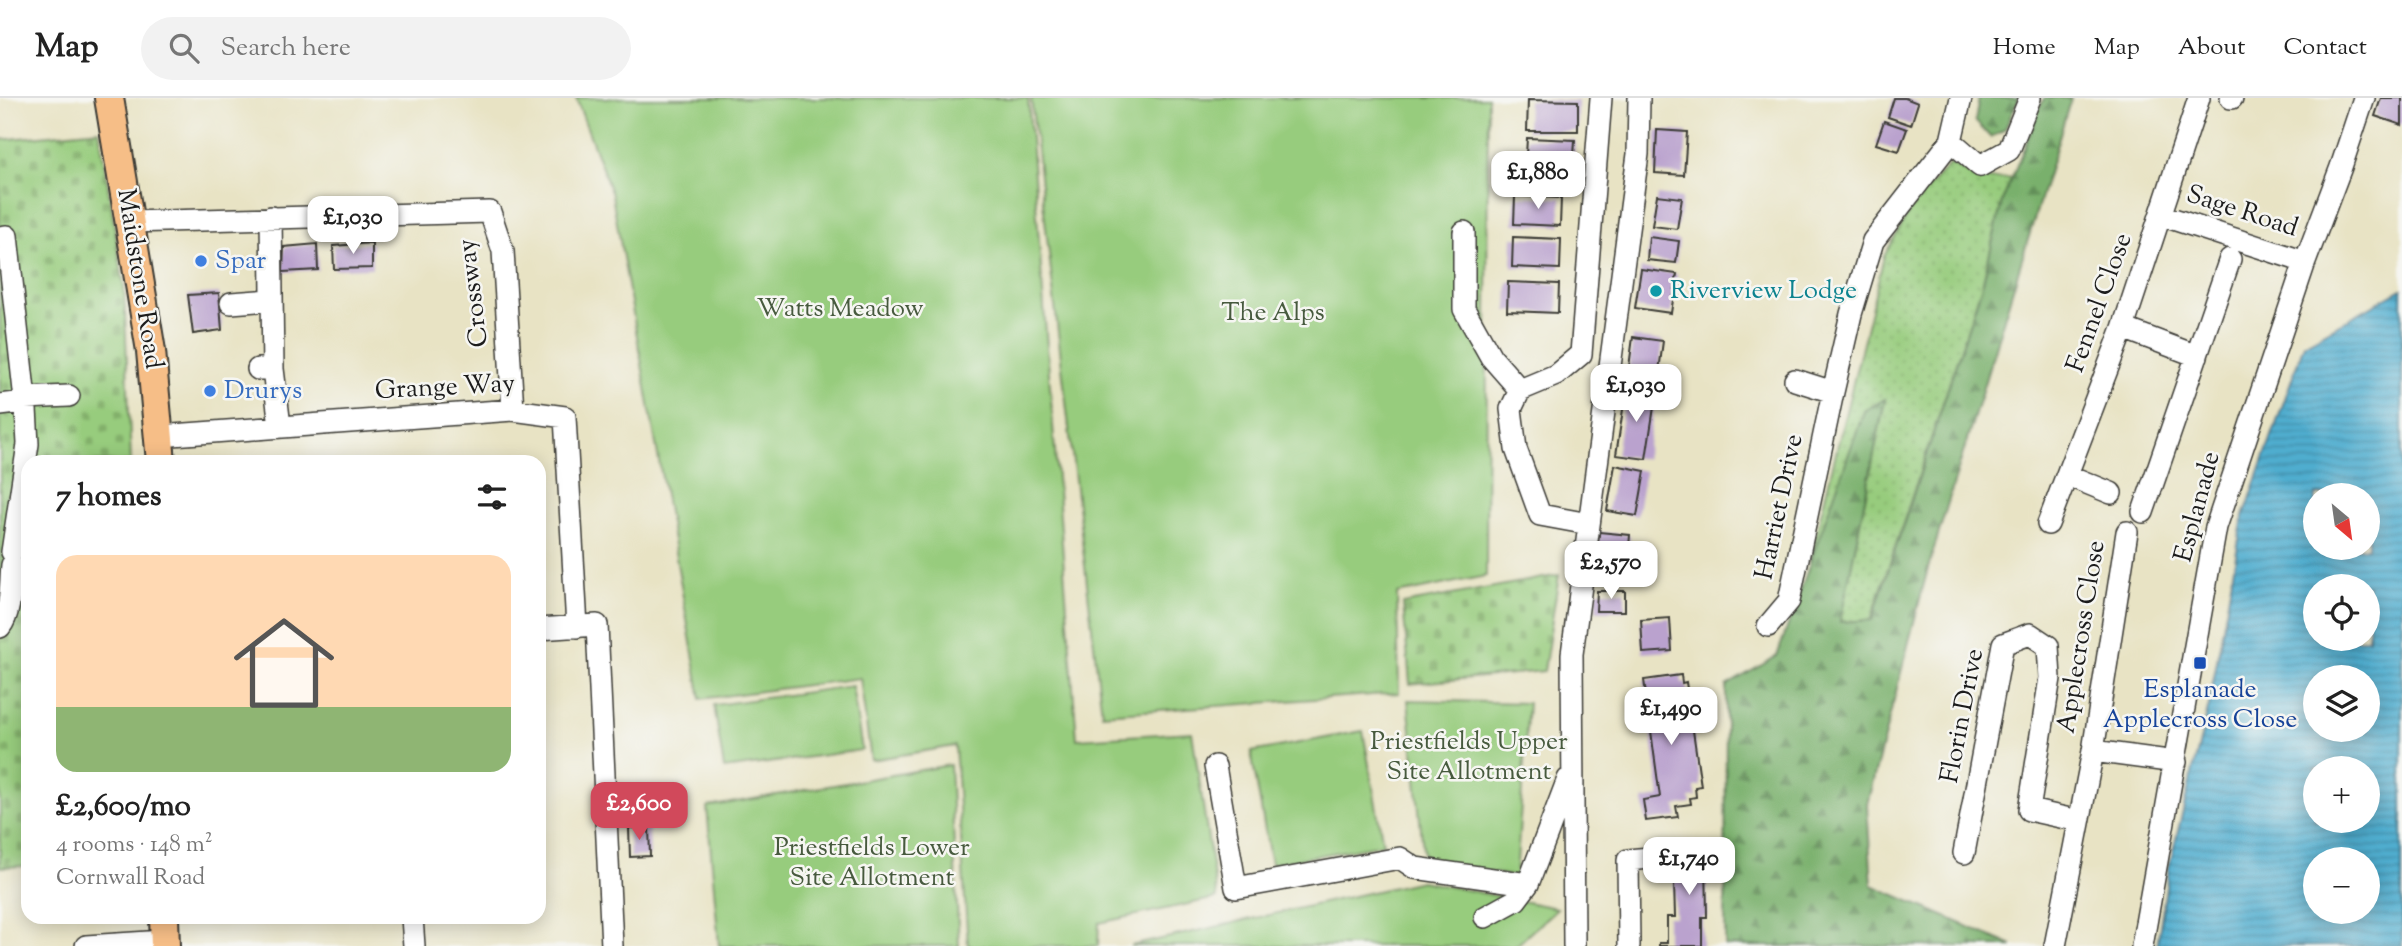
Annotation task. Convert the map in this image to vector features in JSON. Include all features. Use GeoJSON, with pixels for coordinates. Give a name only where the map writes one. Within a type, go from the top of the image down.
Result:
{"type":"FeatureCollection","features":[{"type":"Feature","properties":{"kind":"main road","name":"Maidstone Road"},"geometry":{"type":"LineString","coordinates":[[109,98],[152,351],[160,449]]}},
{"type":"Feature","properties":{"kind":"street"},"geometry":{"type":"LineString","coordinates":[[1589,524],[1540,515],[1516,449],[1511,409],[1520,390],[1556,375],[1581,354],[1601,98]]}},
{"type":"Feature","properties":{"kind":"street"},"geometry":{"type":"LineString","coordinates":[[1574,946],[1572,654],[1638,154],[1639,98]]}},
{"type":"Feature","properties":{"kind":"street","name":"Harriet Drive"},"geometry":{"type":"LineString","coordinates":[[1768,626],[1789,601],[1851,314],[1873,241],[1951,141],[1961,98]]}},
{"type":"Feature","properties":{"kind":"street"},"geometry":{"type":"LineString","coordinates":[[1951,141],[1980,166],[2009,150],[2030,98]]}},
{"type":"Feature","properties":{"kind":"street","name":"Fennel Close"},"geometry":{"type":"LineString","coordinates":[[2048,524],[2123,328],[2199,98]]}},
{"type":"Feature","properties":{"kind":"street","name":"Esplanade"},"geometry":{"type":"LineString","coordinates":[[2142,946],[2216,527],[2305,262],[2364,98]]}},
{"type":"Feature","properties":{"kind":"street","name":"Crossway"},"geometry":{"type":"LineString","coordinates":[[271,217],[491,212],[503,251],[513,410]]}},
{"type":"Feature","properties":{"kind":"street","name":"Sage Road"},"geometry":{"type":"LineString","coordinates":[[2161,215],[2305,262]]}},
{"type":"Feature","properties":{"kind":"street"},"geometry":{"type":"LineString","coordinates":[[130,222],[271,217],[271,300],[265,369],[280,426]]}},
{"type":"Feature","properties":{"kind":"street"},"geometry":{"type":"LineString","coordinates":[[1464,232],[1464,309],[1491,357],[1520,390]]}},
{"type":"Feature","properties":{"kind":"street"},"geometry":{"type":"LineString","coordinates":[[0,237],[7,236],[25,400],[27,455]]}},
{"type":"Feature","properties":{"kind":"street"},"geometry":{"type":"LineString","coordinates":[[2143,512],[2230,259]]}},
{"type":"Feature","properties":{"kind":"street"},"geometry":{"type":"LineString","coordinates":[[231,303],[271,300]]}},
{"type":"Feature","properties":{"kind":"street"},"geometry":{"type":"LineString","coordinates":[[2123,328],[2197,356]]}},
{"type":"Feature","properties":{"kind":"street"},"geometry":{"type":"LineString","coordinates":[[1795,380],[1833,392]]}},
{"type":"Feature","properties":{"kind":"street"},"geometry":{"type":"LineString","coordinates":[[0,405],[69,396]]}},
{"type":"Feature","properties":{"kind":"street","name":"Grange Way"},"geometry":{"type":"LineString","coordinates":[[160,449],[280,426],[513,410],[565,417],[587,626]]}},
{"type":"Feature","properties":{"kind":"street"},"geometry":{"type":"LineString","coordinates":[[2067,475],[2111,492]]}},
{"type":"Feature","properties":{"kind":"street"},"geometry":{"type":"LineString","coordinates":[[0,627],[5,621],[21,497]]}},
{"type":"Feature","properties":{"kind":"street","name":"Applecross Close"},"geometry":{"type":"LineString","coordinates":[[2056,946],[2093,751],[2127,532]]}},
{"type":"Feature","properties":{"kind":"street"},"geometry":{"type":"LineString","coordinates":[[546,629],[587,626],[612,946]]}},
{"type":"Feature","properties":{"kind":"street","name":"Florin Drive"},"geometry":{"type":"LineString","coordinates":[[1964,853],[2003,644],[2030,634],[2048,646],[2050,678],[2029,810],[2078,821]]}},
{"type":"Feature","properties":{"kind":"street","name":"Applecross Close"},"geometry":{"type":"LineString","coordinates":[[2093,751],[2176,762]]}},
{"type":"Feature","properties":{"kind":"street"},"geometry":{"type":"LineString","coordinates":[[1215,766],[1236,888],[1400,858],[1416,868],[1528,884]]}},
{"type":"Feature","properties":{"kind":"street"},"geometry":{"type":"LineString","coordinates":[[1485,917],[1516,900],[1528,884],[1573,767]]}},
{"type":"Feature","properties":{"kind":"street"},"geometry":{"type":"LineString","coordinates":[[1629,946],[1628,860],[1650,858]]}},
{"type":"Feature","properties":{"kind":"street"},"geometry":{"type":"LineString","coordinates":[[412,924],[414,946]]}},
{"type":"Feature","properties":{"kind":"street"},"geometry":{"type":"LineString","coordinates":[[86,946],[164,935]]}},
{"type":"Feature","properties":{"kind":"green space","name":"Watts Meadow"},"geometry":{"type":"Polygon","coordinates":[[[576,98],[1028,98],[1077,739],[1192,732],[1217,898],[1099,923],[1098,946],[968,946],[955,746],[871,760],[860,678],[701,699],[612,195],[576,98]]]}},
{"type":"Feature","properties":{"kind":"green space","name":"The Alps"},"geometry":{"type":"Polygon","coordinates":[[[1031,98],[1488,98],[1486,576],[1397,594],[1399,693],[1102,714],[1031,98]]]}},
{"type":"Feature","properties":{"kind":"green space"},"geometry":{"type":"Polygon","coordinates":[[[1979,98],[2019,98],[2005,129],[1991,138],[1975,121],[1979,98]]]}},
{"type":"Feature","properties":{"kind":"green space"},"geometry":{"type":"Polygon","coordinates":[[[2044,98],[2071,98],[1927,572],[1867,804],[1872,885],[2013,946],[1725,946],[1726,686],[1777,656],[1864,411],[1885,399],[1840,622],[1872,620],[1983,282],[2002,202],[2044,98]]]}},
{"type":"Feature","properties":{"kind":"green space"},"geometry":{"type":"Polygon","coordinates":[[[99,130],[124,287],[131,455],[21,455],[21,866],[0,867],[0,140],[99,130]]]}},
{"type":"Feature","properties":{"kind":"green space"},"geometry":{"type":"Polygon","coordinates":[[[1950,164],[1981,180],[2012,178],[2002,202],[1983,282],[1871,620],[1840,622],[1885,400],[1809,563],[1884,256],[1915,202],[1950,164]]]}},
{"type":"Feature","properties":{"kind":"green space"},"geometry":{"type":"Polygon","coordinates":[[[1559,575],[1544,671],[1410,684],[1403,604],[1559,575]]]}},
{"type":"Feature","properties":{"kind":"green space"},"geometry":{"type":"Polygon","coordinates":[[[852,686],[862,750],[724,769],[714,705],[852,686]]]}},
{"type":"Feature","properties":{"kind":"green space","name":"Priestfields Upper Site Allotment"},"geometry":{"type":"Polygon","coordinates":[[[1408,700],[1528,703],[1516,877],[1424,860],[1408,700]]]}},
{"type":"Feature","properties":{"kind":"green space"},"geometry":{"type":"Polygon","coordinates":[[[1363,731],[1383,844],[1271,864],[1251,752],[1363,731]]]}},
{"type":"Feature","properties":{"kind":"green space","name":"Priestfields Lower Site Allotment"},"geometry":{"type":"Polygon","coordinates":[[[950,765],[959,946],[719,946],[707,807],[950,765]]]}},
{"type":"Feature","properties":{"kind":"green space"},"geometry":{"type":"Polygon","coordinates":[[[1421,881],[1557,908],[1516,946],[1130,946],[1421,881]]]}},
{"type":"Feature","properties":{"kind":"water"},"geometry":{"type":"Polygon","coordinates":[[[2402,289],[2402,946],[2157,946],[2169,867],[2209,705],[2242,522],[2304,344],[2402,289]]]}},
{"type":"Feature","properties":{"kind":"building"},"geometry":{"type":"Polygon","coordinates":[[[1894,98],[1905,98],[1918,103],[1911,125],[1888,117],[1894,98]]]}},
{"type":"Feature","properties":{"kind":"building"},"geometry":{"type":"Polygon","coordinates":[[[2381,98],[2402,98],[2402,125],[2375,116],[2381,98]]]}},
{"type":"Feature","properties":{"kind":"building"},"geometry":{"type":"Polygon","coordinates":[[[1528,100],[1578,101],[1578,131],[1527,131],[1528,100]]]}},
{"type":"Feature","properties":{"kind":"building"},"geometry":{"type":"Polygon","coordinates":[[[1884,121],[1907,129],[1899,151],[1876,144],[1884,121]]]}},
{"type":"Feature","properties":{"kind":"building"},"geometry":{"type":"Polygon","coordinates":[[[1657,130],[1687,132],[1684,175],[1655,173],[1657,130]]]}},
{"type":"Feature","properties":{"kind":"building"},"geometry":{"type":"Polygon","coordinates":[[[1527,138],[1575,140],[1573,174],[1525,172],[1527,138]]]}},
{"type":"Feature","properties":{"kind":"building"},"geometry":{"type":"Polygon","coordinates":[[[1657,195],[1682,198],[1677,229],[1652,226],[1657,195]]]}},
{"type":"Feature","properties":{"kind":"building"},"geometry":{"type":"Polygon","coordinates":[[[1515,196],[1561,198],[1560,226],[1514,224],[1515,196]]]}},
{"type":"Feature","properties":{"kind":"building"},"geometry":{"type":"Polygon","coordinates":[[[1513,237],[1561,239],[1560,269],[1512,267],[1513,237]]]}},
{"type":"Feature","properties":{"kind":"building"},"geometry":{"type":"Polygon","coordinates":[[[1649,237],[1679,241],[1676,263],[1647,260],[1649,237]]]}},
{"type":"Feature","properties":{"kind":"building"},"geometry":{"type":"Polygon","coordinates":[[[372,243],[372,268],[334,269],[333,246],[372,243]]]}},
{"type":"Feature","properties":{"kind":"building"},"geometry":{"type":"Polygon","coordinates":[[[317,244],[318,270],[283,272],[284,247],[317,244]]]}},
{"type":"Feature","properties":{"kind":"building","name":"Riverview Lodge"},"geometry":{"type":"Polygon","coordinates":[[[1641,269],[1677,274],[1671,313],[1635,308],[1641,269]]]}},
{"type":"Feature","properties":{"kind":"building"},"geometry":{"type":"Polygon","coordinates":[[[1508,282],[1559,284],[1558,313],[1507,311],[1508,282]]]}},
{"type":"Feature","properties":{"kind":"building"},"geometry":{"type":"Polygon","coordinates":[[[219,293],[222,330],[193,334],[188,295],[219,293]]]}},
{"type":"Feature","properties":{"kind":"building"},"geometry":{"type":"Polygon","coordinates":[[[1633,337],[1663,341],[1657,386],[1627,382],[1633,337]]]}},
{"type":"Feature","properties":{"kind":"building"},"geometry":{"type":"Polygon","coordinates":[[[1626,390],[1656,394],[1646,459],[1616,455],[1626,390]]]}},
{"type":"Feature","properties":{"kind":"building"},"geometry":{"type":"Polygon","coordinates":[[[1615,465],[1645,471],[1637,516],[1607,511],[1615,465]]]}},
{"type":"Feature","properties":{"kind":"building"},"geometry":{"type":"Polygon","coordinates":[[[1599,532],[1630,535],[1627,571],[1596,568],[1599,532]]]}},
{"type":"Feature","properties":{"kind":"building"},"geometry":{"type":"Polygon","coordinates":[[[1597,591],[1625,591],[1625,611],[1596,611],[1597,591]]]}},
{"type":"Feature","properties":{"kind":"building"},"geometry":{"type":"Polygon","coordinates":[[[1670,618],[1672,651],[1643,653],[1641,620],[1670,618]]]}},
{"type":"Feature","properties":{"kind":"building"},"geometry":{"type":"Polygon","coordinates":[[[1681,675],[1682,683],[1686,682],[1701,786],[1695,787],[1696,797],[1690,798],[1691,804],[1676,806],[1678,817],[1646,821],[1643,800],[1660,797],[1644,680],[1681,675]]]}},
{"type":"Feature","properties":{"kind":"building"},"geometry":{"type":"Polygon","coordinates":[[[649,827],[650,856],[630,857],[629,828],[649,827]]]}},
{"type":"Feature","properties":{"kind":"building"},"geometry":{"type":"Polygon","coordinates":[[[1710,846],[1710,859],[1706,860],[1707,917],[1702,917],[1702,946],[1659,946],[1659,943],[1667,943],[1667,917],[1675,917],[1673,847],[1710,846]]]}},
{"type":"Feature","properties":{"kind":"place","name":"Spar"},"geometry":{"type":"Point","coordinates":[201,261]}},
{"type":"Feature","properties":{"kind":"place","name":"Riverview Lodge"},"geometry":{"type":"Point","coordinates":[1656,291]}},
{"type":"Feature","properties":{"kind":"place","name":"Drurys"},"geometry":{"type":"Point","coordinates":[210,391]}},
{"type":"Feature","properties":{"kind":"place","name":"Esplanade Applecross Close"},"geometry":{"type":"Point","coordinates":[2200,663]}}]}
